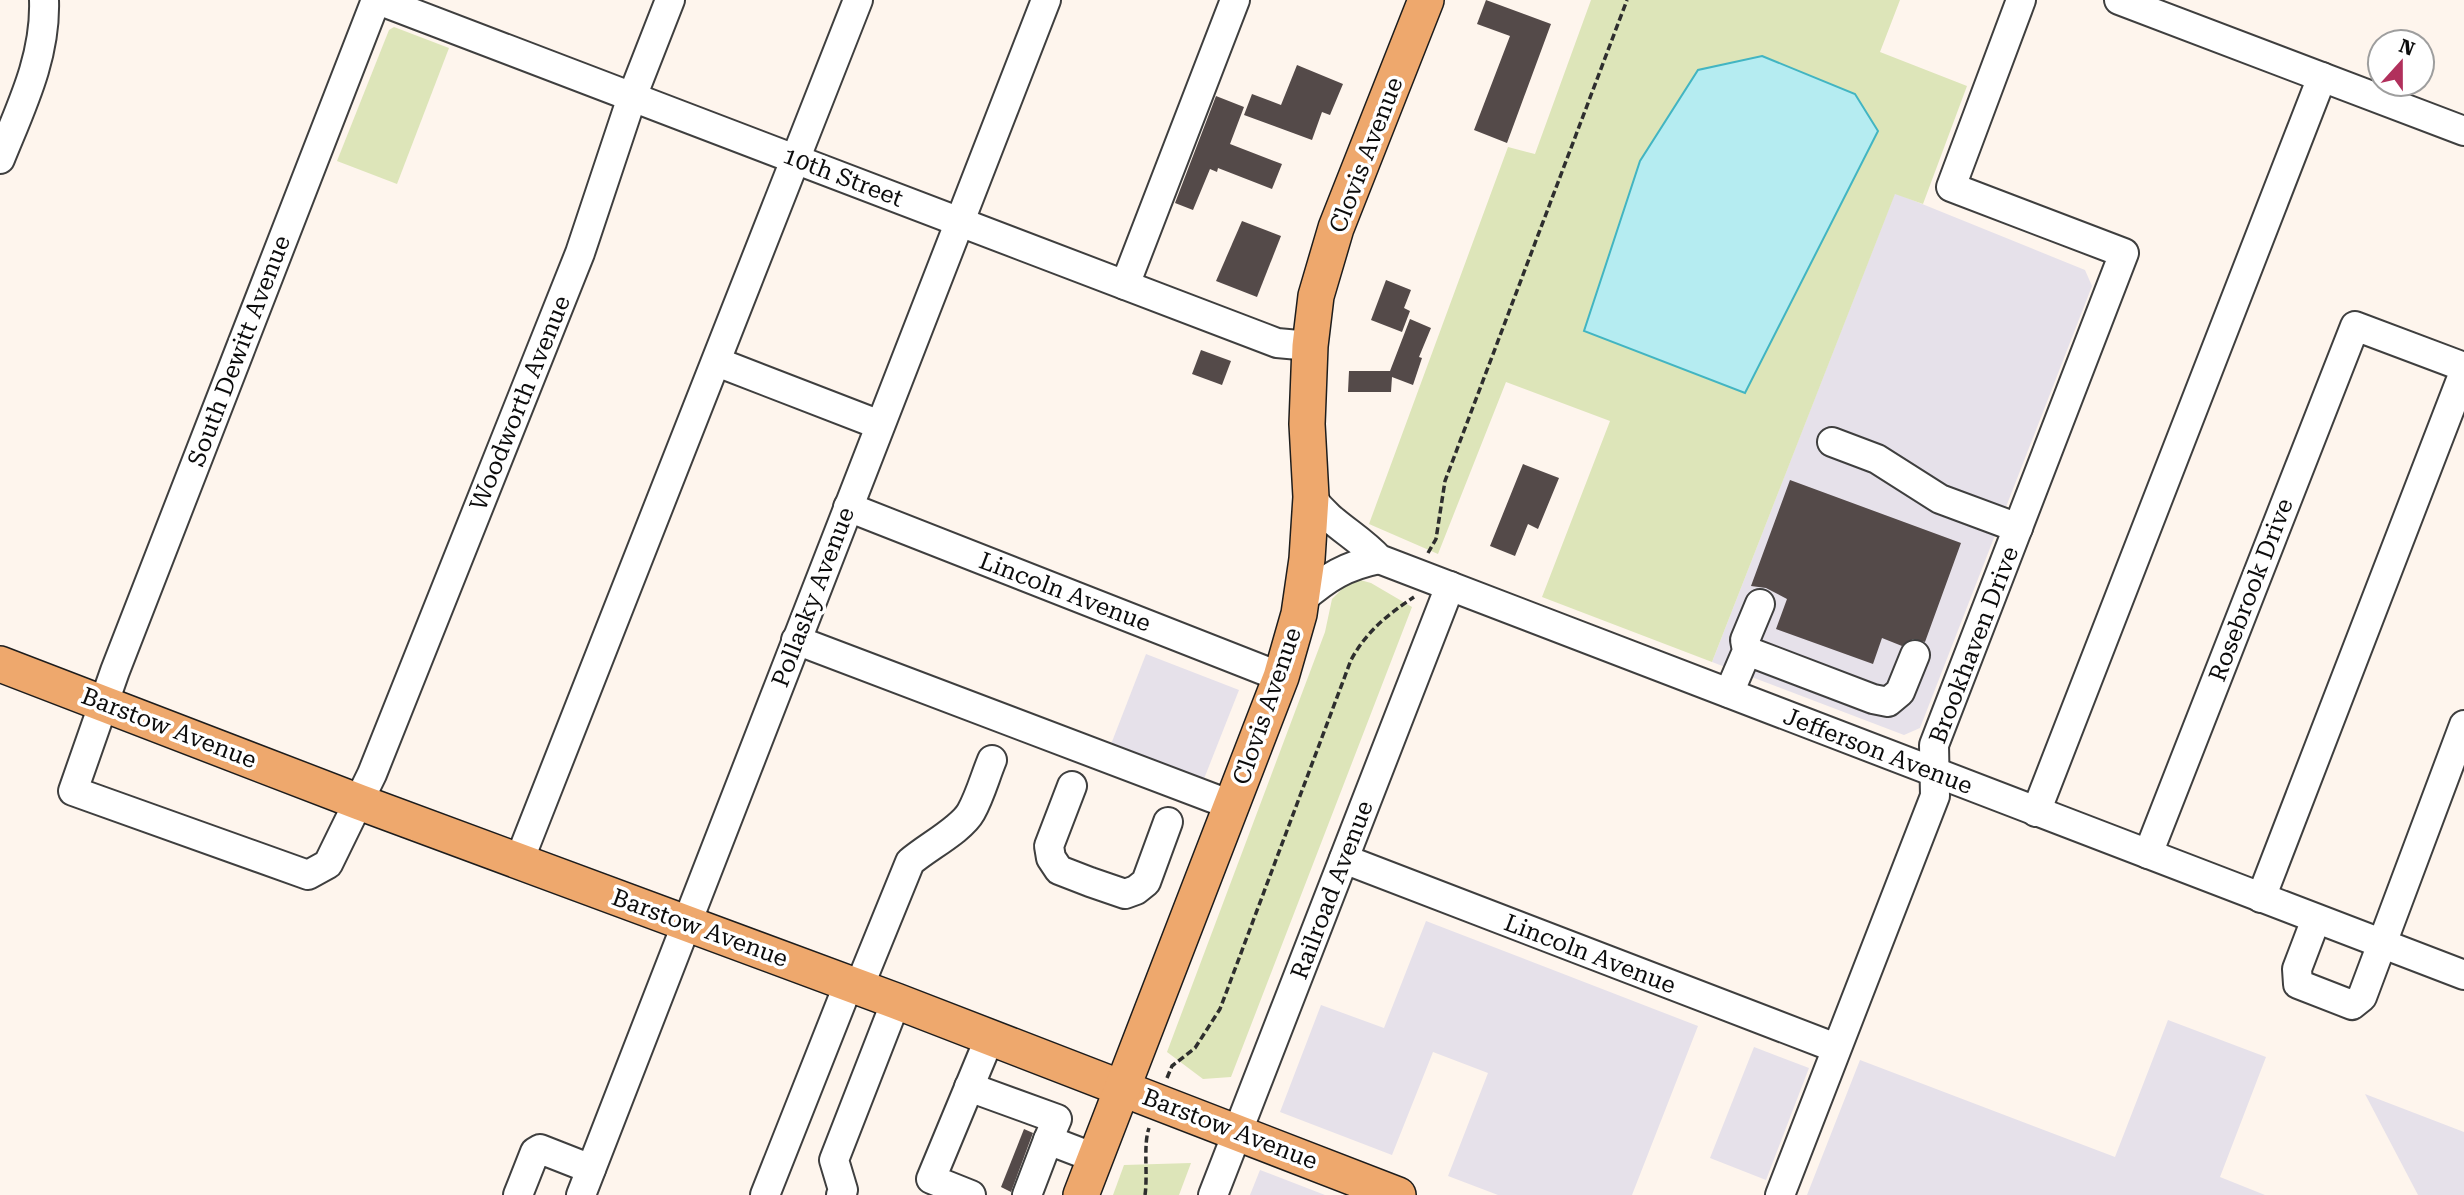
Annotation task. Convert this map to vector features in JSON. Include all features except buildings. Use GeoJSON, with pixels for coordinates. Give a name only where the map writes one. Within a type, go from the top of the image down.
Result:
{"type":"FeatureCollection","features":[{"type":"Feature","properties":{"kind":"main road","name":"Clovis Avenue"},"geometry":{"type":"LineString","coordinates":[[1081,1195],[1281,677],[1302,598],[1311,498],[1307,424],[1310,346],[1316,296],[1336,228],[1426,0]]}},
{"type":"Feature","properties":{"kind":"main road","name":"Barstow Avenue"},"geometry":{"type":"LineString","coordinates":[[0,663],[359,802],[854,985],[1398,1195]]}},
{"type":"Feature","properties":{"kind":"street"},"geometry":{"type":"LineString","coordinates":[[0,159],[38,64],[44,25],[44,0]]}},
{"type":"Feature","properties":{"kind":"street","name":"10th Street"},"geometry":{"type":"LineString","coordinates":[[377,0],[1276,342],[1310,346]]}},
{"type":"Feature","properties":{"kind":"street","name":"South Dewitt Avenue"},"geometry":{"type":"LineString","coordinates":[[359,802],[328,864],[308,874],[73,790],[104,703],[377,0]]}},
{"type":"Feature","properties":{"kind":"street","name":"Woodworth Avenue"},"geometry":{"type":"LineString","coordinates":[[359,802],[580,253],[632,97],[670,0]]}},
{"type":"Feature","properties":{"kind":"street"},"geometry":{"type":"LineString","coordinates":[[519,861],[858,0]]}},
{"type":"Feature","properties":{"kind":"street","name":"Pollasky Avenue"},"geometry":{"type":"LineString","coordinates":[[581,1195],[1046,0]]}},
{"type":"Feature","properties":{"kind":"street"},"geometry":{"type":"LineString","coordinates":[[1125,285],[1235,0]]}},
{"type":"Feature","properties":{"kind":"street","name":"Brookhaven Drive"},"geometry":{"type":"LineString","coordinates":[[1780,1195],[1935,796],[1934,745],[2124,253],[1951,187],[2021,0]]}},
{"type":"Feature","properties":{"kind":"street"},"geometry":{"type":"LineString","coordinates":[[2119,0],[2464,131]]}},
{"type":"Feature","properties":{"kind":"street"},"geometry":{"type":"LineString","coordinates":[[2036,812],[2322,77]]}},
{"type":"Feature","properties":{"kind":"street","name":"Rosebrook Drive"},"geometry":{"type":"LineString","coordinates":[[2148,854],[2355,326],[2464,370]]}},
{"type":"Feature","properties":{"kind":"street"},"geometry":{"type":"LineString","coordinates":[[717,362],[880,425]]}},
{"type":"Feature","properties":{"kind":"street"},"geometry":{"type":"LineString","coordinates":[[2261,898],[2464,370]]}},
{"type":"Feature","properties":{"kind":"street"},"geometry":{"type":"LineString","coordinates":[[1832,442],[1877,460],[1940,499],[2018,528]]}},
{"type":"Feature","properties":{"kind":"street","name":"Jefferson Avenue"},"geometry":{"type":"LineString","coordinates":[[1311,498],[1331,521],[1364,543],[1379,559],[2464,975]]}},
{"type":"Feature","properties":{"kind":"street","name":"Lincoln Avenue"},"geometry":{"type":"LineString","coordinates":[[848,507],[1281,677]]}},
{"type":"Feature","properties":{"kind":"street"},"geometry":{"type":"LineString","coordinates":[[1302,598],[1333,574],[1379,559]]}},
{"type":"Feature","properties":{"kind":"street","name":"Railroad Avenue"},"geometry":{"type":"LineString","coordinates":[[1213,1195],[1450,586]]}},
{"type":"Feature","properties":{"kind":"street"},"geometry":{"type":"LineString","coordinates":[[1729,694],[1747,651],[1745,640],[1760,604]]}},
{"type":"Feature","properties":{"kind":"street"},"geometry":{"type":"LineString","coordinates":[[796,640],[1231,805]]}},
{"type":"Feature","properties":{"kind":"street"},"geometry":{"type":"LineString","coordinates":[[1747,651],[1873,699],[1888,702],[1896,698],[1915,655]]}},
{"type":"Feature","properties":{"kind":"street"},"geometry":{"type":"LineString","coordinates":[[1858,743],[1873,699]]}},
{"type":"Feature","properties":{"kind":"street"},"geometry":{"type":"LineString","coordinates":[[2316,919],[2297,969],[2298,984],[2352,1005],[2362,997],[2464,725]]}},
{"type":"Feature","properties":{"kind":"street"},"geometry":{"type":"LineString","coordinates":[[765,1195],[854,985],[910,862],[927,847],[953,831],[970,814],[992,760]]}},
{"type":"Feature","properties":{"kind":"street"},"geometry":{"type":"LineString","coordinates":[[1072,786],[1049,846],[1051,858],[1059,870],[1090,882],[1125,894],[1136,890],[1146,882],[1168,822]]}},
{"type":"Feature","properties":{"kind":"street","name":"Lincoln Avenue"},"geometry":{"type":"LineString","coordinates":[[1344,859],[1836,1048]]}},
{"type":"Feature","properties":{"kind":"street"},"geometry":{"type":"LineString","coordinates":[[841,1195],[843,1190],[834,1160],[896,1001]]}},
{"type":"Feature","properties":{"kind":"street"},"geometry":{"type":"LineString","coordinates":[[971,1195],[930,1179],[990,1037]]}},
{"type":"Feature","properties":{"kind":"street"},"geometry":{"type":"LineString","coordinates":[[969,1087],[1057,1119],[1027,1195]]}},
{"type":"Feature","properties":{"kind":"street"},"geometry":{"type":"LineString","coordinates":[[1048,1140],[1095,1158]]}},
{"type":"Feature","properties":{"kind":"street"},"geometry":{"type":"LineString","coordinates":[[518,1195],[534,1152],[540,1149],[591,1168]]}},
{"type":"Feature","properties":{"kind":"path"},"geometry":{"type":"LineString","coordinates":[[1146,1195],[1148,1157],[1145,1139],[1158,1101],[1172,1066],[1195,1048],[1220,1009],[1351,660],[1374,627],[1415,597],[1427,555],[1436,539],[1445,481],[1627,0]]}},
{"type":"Feature","properties":{"kind":"shaded area"},"geometry":{"type":"Polygon","coordinates":[[[1895,193],[2085,270],[2092,286],[1920,728],[1904,735],[1712,662],[1895,193]]]}},
{"type":"Feature","properties":{"kind":"shaded area"},"geometry":{"type":"Polygon","coordinates":[[[1146,654],[1239,690],[1200,789],[1108,752],[1146,654]]]}},
{"type":"Feature","properties":{"kind":"shaded area"},"geometry":{"type":"Polygon","coordinates":[[[1426,921],[1698,1026],[1632,1195],[1498,1195],[1448,1176],[1488,1073],[1433,1052],[1392,1155],[1280,1112],[1321,1005],[1384,1028],[1426,921]]]}},
{"type":"Feature","properties":{"kind":"shaded area"},"geometry":{"type":"Polygon","coordinates":[[[2168,1020],[2266,1057],[2220,1177],[2265,1195],[1807,1195],[1860,1060],[2115,1157],[2168,1020]]]}},
{"type":"Feature","properties":{"kind":"shaded area"},"geometry":{"type":"Polygon","coordinates":[[[1754,1047],[1809,1068],[1766,1180],[1710,1158],[1754,1047]]]}},
{"type":"Feature","properties":{"kind":"shaded area"},"geometry":{"type":"Polygon","coordinates":[[[2365,1094],[2464,1132],[2464,1195],[2418,1195],[2365,1094]]]}},
{"type":"Feature","properties":{"kind":"shaded area"},"geometry":{"type":"Polygon","coordinates":[[[1260,1170],[1325,1195],[1250,1195],[1260,1170]]]}},
{"type":"Feature","properties":{"kind":"green space"},"geometry":{"type":"Polygon","coordinates":[[[1591,0],[1900,0],[1880,52],[1967,86],[1923,204],[1895,194],[1712,662],[1542,597],[1610,421],[1506,382],[1438,554],[1369,524],[1508,147],[1535,154],[1591,0]]]}},
{"type":"Feature","properties":{"kind":"green space"},"geometry":{"type":"Polygon","coordinates":[[[394,27],[449,48],[397,184],[337,161],[389,30],[394,27]]]}},
{"type":"Feature","properties":{"kind":"green space"},"geometry":{"type":"Polygon","coordinates":[[[1353,578],[1371,583],[1412,607],[1231,1077],[1203,1079],[1167,1052],[1325,632],[1332,599],[1353,578]]]}},
{"type":"Feature","properties":{"kind":"green space"},"geometry":{"type":"Polygon","coordinates":[[[1191,1163],[1179,1195],[1113,1195],[1124,1165],[1191,1163]]]}},
{"type":"Feature","properties":{"kind":"water"},"geometry":{"type":"Polygon","coordinates":[[[1762,56],[1855,94],[1878,131],[1745,393],[1584,331],[1640,161],[1698,70],[1762,56]]]}}]}
